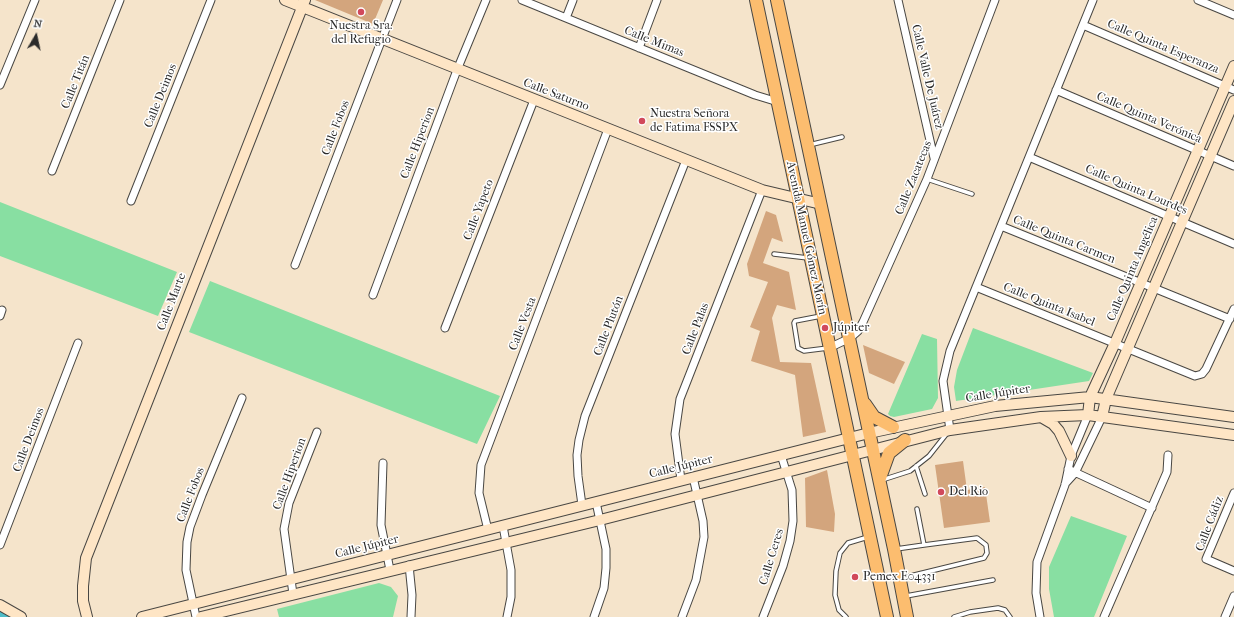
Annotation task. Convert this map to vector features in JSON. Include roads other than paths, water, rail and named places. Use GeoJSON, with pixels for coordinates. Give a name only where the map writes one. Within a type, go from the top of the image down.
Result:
{"type":"FeatureCollection","features":[{"type":"Feature","properties":{"kind":"main road","name":"Avenida Manuel Gómez Morín"},"geometry":{"type":"LineString","coordinates":[[756,0],[887,617]]}},
{"type":"Feature","properties":{"kind":"main road","name":"Avenida Manuel Gómez Morín"},"geometry":{"type":"LineString","coordinates":[[777,0],[850,338],[907,617]]}},
{"type":"Feature","properties":{"kind":"main road"},"geometry":{"type":"LineString","coordinates":[[862,399],[874,417],[893,427]]}},
{"type":"Feature","properties":{"kind":"main road"},"geometry":{"type":"LineString","coordinates":[[879,481],[889,453],[905,440]]}},
{"type":"Feature","properties":{"kind":"street"},"geometry":{"type":"LineString","coordinates":[[0,85],[35,0]]}},
{"type":"Feature","properties":{"kind":"street","name":"Calle Titán"},"geometry":{"type":"LineString","coordinates":[[52,171],[120,0]]}},
{"type":"Feature","properties":{"kind":"street","name":"Calle Deimos"},"geometry":{"type":"LineString","coordinates":[[131,201],[210,0]]}},
{"type":"Feature","properties":{"kind":"street","name":"Calle Saturno"},"geometry":{"type":"LineString","coordinates":[[285,0],[303,4],[458,70],[762,190],[798,200],[821,204]]}},
{"type":"Feature","properties":{"kind":"street","name":"Calle Fobos"},"geometry":{"type":"LineString","coordinates":[[296,265],[397,0]]}},
{"type":"Feature","properties":{"kind":"street","name":"Calle Hiperion"},"geometry":{"type":"LineString","coordinates":[[373,295],[486,0]]}},
{"type":"Feature","properties":{"kind":"street","name":"Calle Mimas"},"geometry":{"type":"LineString","coordinates":[[522,0],[755,95],[778,102]]}},
{"type":"Feature","properties":{"kind":"street"},"geometry":{"type":"LineString","coordinates":[[566,18],[573,0]]}},
{"type":"Feature","properties":{"kind":"street"},"geometry":{"type":"LineString","coordinates":[[639,48],[657,0]]}},
{"type":"Feature","properties":{"kind":"street","name":"Calle Valle De Juárez"},"geometry":{"type":"LineString","coordinates":[[898,0],[935,158]]}},
{"type":"Feature","properties":{"kind":"street","name":"Calle Zacatecas"},"geometry":{"type":"LineString","coordinates":[[829,348],[850,338],[860,328],[927,179],[995,0]]}},
{"type":"Feature","properties":{"kind":"street"},"geometry":{"type":"LineString","coordinates":[[950,430],[943,381],[957,331],[1093,0]]}},
{"type":"Feature","properties":{"kind":"street"},"geometry":{"type":"LineString","coordinates":[[1198,0],[1234,15]]}},
{"type":"Feature","properties":{"kind":"street","name":"Calle Marte"},"geometry":{"type":"LineString","coordinates":[[87,617],[83,600],[86,558],[303,4]]}},
{"type":"Feature","properties":{"kind":"street","name":"Calle Quinta Esperanza"},"geometry":{"type":"LineString","coordinates":[[1083,26],[1230,88]]}},
{"type":"Feature","properties":{"kind":"street","name":"Calle Quinta Angélica"},"geometry":{"type":"LineString","coordinates":[[1040,617],[1036,588],[1037,562],[1065,484],[1071,456],[1088,415],[1090,397],[1198,151],[1230,88],[1234,66]]}},
{"type":"Feature","properties":{"kind":"street","name":"Calle Quinta Verónica"},"geometry":{"type":"LineString","coordinates":[[1056,90],[1234,166]]}},
{"type":"Feature","properties":{"kind":"street","name":"Calle Yapeto"},"geometry":{"type":"LineString","coordinates":[[445,328],[534,100]]}},
{"type":"Feature","properties":{"kind":"street","name":"Calle Quinta Angélica"},"geometry":{"type":"LineString","coordinates":[[1065,484],[1075,473],[1102,417],[1106,399],[1155,289],[1234,101]]}},
{"type":"Feature","properties":{"kind":"street","name":"Calle Vesta"},"geometry":{"type":"LineString","coordinates":[[488,530],[479,493],[482,465],[608,129]]}},
{"type":"Feature","properties":{"kind":"street","name":"Calle Quinta Lourdes"},"geometry":{"type":"LineString","coordinates":[[1029,157],[1234,244]]}},
{"type":"Feature","properties":{"kind":"street","name":"Calle Plutón"},"geometry":{"type":"LineString","coordinates":[[582,505],[577,455],[585,416],[686,160]]}},
{"type":"Feature","properties":{"kind":"street","name":"Calle Palas"},"geometry":{"type":"LineString","coordinates":[[681,480],[675,434],[680,399],[762,190]]}},
{"type":"Feature","properties":{"kind":"street","name":"Calle Quinta Carmen"},"geometry":{"type":"LineString","coordinates":[[1001,226],[1230,319]]}},
{"type":"Feature","properties":{"kind":"street","name":"Calle Quinta Isabel"},"geometry":{"type":"LineString","coordinates":[[976,287],[1195,376],[1199,376],[1206,369],[1234,309]]}},
{"type":"Feature","properties":{"kind":"street","name":"Calle Deimos"},"geometry":{"type":"LineString","coordinates":[[0,545],[78,343]]}},
{"type":"Feature","properties":{"kind":"street","name":"Calle Júpiter"},"geometry":{"type":"LineString","coordinates":[[142,617],[848,438],[948,415],[995,406],[1090,397],[1234,417]]}},
{"type":"Feature","properties":{"kind":"street","name":"Calle Fobos"},"geometry":{"type":"LineString","coordinates":[[196,617],[186,563],[187,542],[190,527],[242,398]]}},
{"type":"Feature","properties":{"kind":"street"},"geometry":{"type":"LineString","coordinates":[[201,617],[409,565],[600,520],[905,440],[950,430],[1041,417],[1088,415],[1234,435]]}},
{"type":"Feature","properties":{"kind":"street"},"geometry":{"type":"LineString","coordinates":[[1041,417],[1053,424],[1059,431],[1071,456]]}},
{"type":"Feature","properties":{"kind":"street","name":"Calle Hiperion"},"geometry":{"type":"LineString","coordinates":[[293,594],[284,529],[289,503],[317,432]]}},
{"type":"Feature","properties":{"kind":"street","name":"Calle Ceres"},"geometry":{"type":"LineString","coordinates":[[763,617],[783,566],[790,541],[794,504],[787,471],[781,455]]}},
{"type":"Feature","properties":{"kind":"street"},"geometry":{"type":"LineString","coordinates":[[1104,617],[1167,472],[1168,455]]}},
{"type":"Feature","properties":{"kind":"street"},"geometry":{"type":"LineString","coordinates":[[383,463],[381,525],[390,570]]}},
{"type":"Feature","properties":{"kind":"street"},"geometry":{"type":"LineString","coordinates":[[1068,469],[1152,508]]}},
{"type":"Feature","properties":{"kind":"street"},"geometry":{"type":"LineString","coordinates":[[682,617],[696,580],[704,536],[703,521],[693,477]]}},
{"type":"Feature","properties":{"kind":"street","name":"Calle Cádiz"},"geometry":{"type":"LineString","coordinates":[[1234,493],[1206,559],[1234,571]]}},
{"type":"Feature","properties":{"kind":"street"},"geometry":{"type":"LineString","coordinates":[[594,617],[604,588],[606,568],[606,549],[596,502]]}},
{"type":"Feature","properties":{"kind":"street"},"geometry":{"type":"LineString","coordinates":[[503,526],[511,570],[511,597],[507,617]]}},
{"type":"Feature","properties":{"kind":"street"},"geometry":{"type":"LineString","coordinates":[[409,565],[412,595],[411,617]]}},
{"type":"Feature","properties":{"kind":"street"},"geometry":{"type":"LineString","coordinates":[[1225,617],[1234,596]]}},
{"type":"Feature","properties":{"kind":"street"},"geometry":{"type":"LineString","coordinates":[[0,605],[21,617]]}},
{"type":"Feature","properties":{"kind":"lane"},"geometry":{"type":"LineString","coordinates":[[808,145],[842,137]]}},
{"type":"Feature","properties":{"kind":"lane"},"geometry":{"type":"LineString","coordinates":[[927,179],[972,194]]}},
{"type":"Feature","properties":{"kind":"lane"},"geometry":{"type":"LineString","coordinates":[[774,254],[810,258]]}},
{"type":"Feature","properties":{"kind":"lane"},"geometry":{"type":"LineString","coordinates":[[822,316],[795,321],[794,323],[798,348],[804,351],[829,348]]}},
{"type":"Feature","properties":{"kind":"lane"},"geometry":{"type":"LineString","coordinates":[[879,481],[900,476],[916,466],[929,456],[950,430]]}},
{"type":"Feature","properties":{"kind":"lane"},"geometry":{"type":"LineString","coordinates":[[916,466],[925,494]]}},
{"type":"Feature","properties":{"kind":"lane"},"geometry":{"type":"LineString","coordinates":[[917,509],[924,545]]}},
{"type":"Feature","properties":{"kind":"lane"},"geometry":{"type":"LineString","coordinates":[[846,617],[840,610],[835,595],[836,571],[840,553],[848,543],[869,536]]}},
{"type":"Feature","properties":{"kind":"lane"},"geometry":{"type":"LineString","coordinates":[[894,549],[977,538],[984,542],[987,551],[984,558],[899,579]]}},
{"type":"Feature","properties":{"kind":"lane"},"geometry":{"type":"LineString","coordinates":[[903,597],[993,580]]}},
{"type":"Feature","properties":{"kind":"lane"},"geometry":{"type":"LineString","coordinates":[[954,617],[970,612],[998,608],[1005,610],[1010,617]]}},
{"type":"Feature","properties":{"kind":"waterway"},"geometry":{"type":"LineString","coordinates":[[0,613],[7,617]]}},
{"type":"Feature","properties":{"kind":"place","name":"Nuestra Sra. del Refugio"},"geometry":{"type":"Point","coordinates":[361,12]}},
{"type":"Feature","properties":{"kind":"place","name":"Nuestra Señora de Fatima FSSPX"},"geometry":{"type":"Point","coordinates":[642,121]}},
{"type":"Feature","properties":{"kind":"place","name":"Júpiter"},"geometry":{"type":"Point","coordinates":[825,328]}},
{"type":"Feature","properties":{"kind":"place","name":"Del Rio"},"geometry":{"type":"Point","coordinates":[941,492]}},
{"type":"Feature","properties":{"kind":"place","name":"Pemex E04331"},"geometry":{"type":"Point","coordinates":[855,577]}}]}
